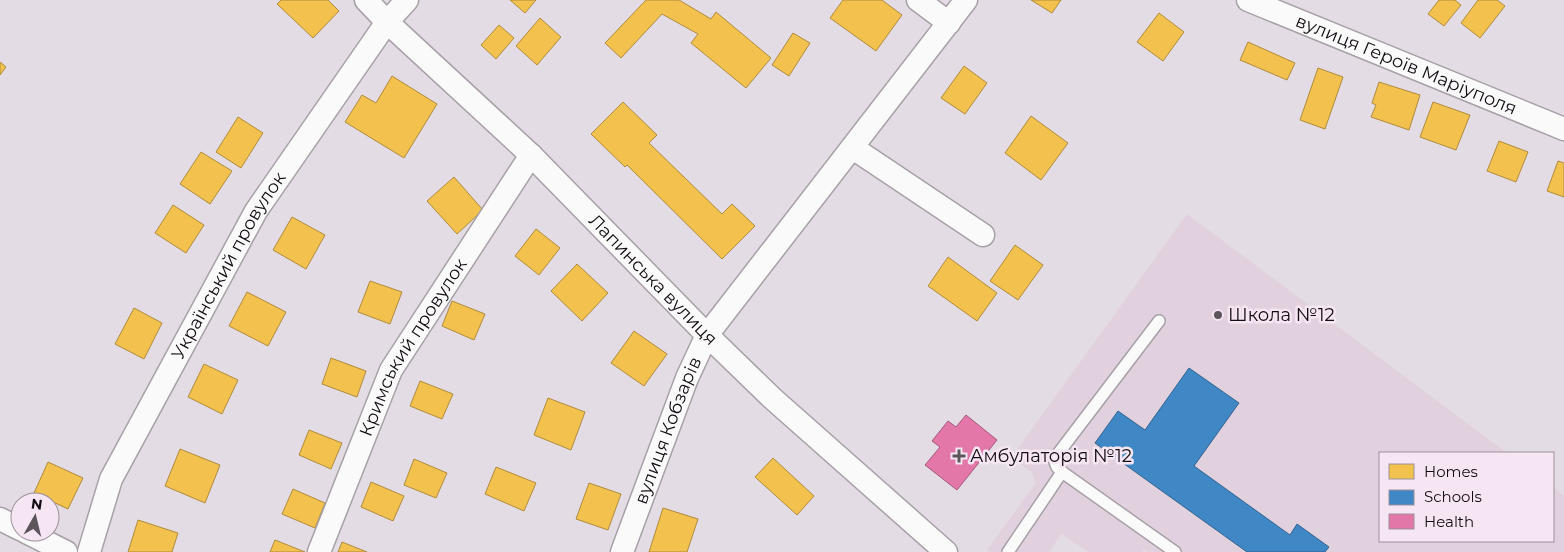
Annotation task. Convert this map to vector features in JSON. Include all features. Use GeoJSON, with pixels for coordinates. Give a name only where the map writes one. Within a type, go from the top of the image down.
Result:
{"type":"FeatureCollection","features":[{"type":"Feature","properties":{"kind":"street","name":"Лапинська вулиця"},"geometry":{"type":"LineString","coordinates":[[366,0],[387,22],[531,154],[707,335],[772,398],[946,552]]}},
{"type":"Feature","properties":{"kind":"street","name":"Український провулок"},"geometry":{"type":"LineString","coordinates":[[89,552],[112,479],[256,211],[387,22],[407,0]]}},
{"type":"Feature","properties":{"kind":"street"},"geometry":{"type":"LineString","coordinates":[[918,0],[949,23]]}},
{"type":"Feature","properties":{"kind":"street","name":"вулиця Кобзарів"},"geometry":{"type":"LineString","coordinates":[[622,552],[687,378],[707,335],[966,0]]}},
{"type":"Feature","properties":{"kind":"street","name":"вулиця Героїв Маріуполя"},"geometry":{"type":"LineString","coordinates":[[1248,0],[1564,129]]}},
{"type":"Feature","properties":{"kind":"street"},"geometry":{"type":"LineString","coordinates":[[853,148],[983,235]]}},
{"type":"Feature","properties":{"kind":"street","name":"Кримський провулок"},"geometry":{"type":"LineString","coordinates":[[320,552],[391,370],[531,154]]}},
{"type":"Feature","properties":{"kind":"street"},"geometry":{"type":"LineString","coordinates":[[46,542],[66,552]]}},
{"type":"Feature","properties":{"kind":"lane"},"geometry":{"type":"LineString","coordinates":[[1159,321],[1054,459],[1057,467],[1062,472],[1174,552]]}},
{"type":"Feature","properties":{"kind":"lane"},"geometry":{"type":"LineString","coordinates":[[1008,552],[1062,472]]}},
{"type":"Feature","properties":{"kind":"shaded area","name":"Школа №12"},"geometry":{"type":"Polygon","coordinates":[[[1187,214],[1506,452],[1379,452],[1379,542],[1554,542],[1554,488],[1564,496],[1564,552],[1148,552],[1144,549],[1142,552],[1089,552],[1061,534],[1049,552],[990,552],[987,550],[1035,484],[1032,472],[1011,458],[1187,214]]]}},
{"type":"Feature","properties":{"kind":"building: Homes"},"geometry":{"type":"Polygon","coordinates":[[[281,0],[328,0],[339,11],[313,38],[277,4],[281,0]]]}},
{"type":"Feature","properties":{"kind":"building: Homes"},"geometry":{"type":"Polygon","coordinates":[[[510,0],[536,0],[525,13],[510,0]]]}},
{"type":"Feature","properties":{"kind":"building: Homes"},"geometry":{"type":"Polygon","coordinates":[[[646,0],[679,0],[711,19],[716,12],[771,58],[746,88],[691,43],[698,34],[662,14],[621,58],[605,43],[646,0]]]}},
{"type":"Feature","properties":{"kind":"building: Homes"},"geometry":{"type":"Polygon","coordinates":[[[843,0],[882,0],[902,15],[876,51],[830,18],[843,0]]]}},
{"type":"Feature","properties":{"kind":"building: Homes"},"geometry":{"type":"Polygon","coordinates":[[[1031,0],[1061,0],[1052,13],[1031,0]]]}},
{"type":"Feature","properties":{"kind":"building: Homes"},"geometry":{"type":"Polygon","coordinates":[[[1439,0],[1455,0],[1461,5],[1444,26],[1428,14],[1439,0]]]}},
{"type":"Feature","properties":{"kind":"building: Homes"},"geometry":{"type":"Polygon","coordinates":[[[1478,0],[1497,0],[1505,6],[1480,38],[1461,23],[1478,0]]]}},
{"type":"Feature","properties":{"kind":"building: Homes"},"geometry":{"type":"Polygon","coordinates":[[[1159,13],[1184,32],[1163,61],[1137,42],[1159,13]]]}},
{"type":"Feature","properties":{"kind":"building: Homes"},"geometry":{"type":"Polygon","coordinates":[[[540,18],[561,37],[537,65],[516,46],[540,18]]]}},
{"type":"Feature","properties":{"kind":"building: Homes"},"geometry":{"type":"Polygon","coordinates":[[[499,25],[514,38],[496,59],[481,45],[499,25]]]}},
{"type":"Feature","properties":{"kind":"building: Homes"},"geometry":{"type":"Polygon","coordinates":[[[793,33],[810,43],[789,76],[772,65],[793,33]]]}},
{"type":"Feature","properties":{"kind":"building: Homes"},"geometry":{"type":"Polygon","coordinates":[[[1248,42],[1295,63],[1287,80],[1240,60],[1248,42]]]}},
{"type":"Feature","properties":{"kind":"building: Homes"},"geometry":{"type":"Polygon","coordinates":[[[0,62],[6,67],[0,75],[0,62]]]}},
{"type":"Feature","properties":{"kind":"building: Homes"},"geometry":{"type":"Polygon","coordinates":[[[964,66],[987,83],[965,114],[941,98],[964,66]]]}},
{"type":"Feature","properties":{"kind":"building: Homes"},"geometry":{"type":"Polygon","coordinates":[[[1318,68],[1343,77],[1325,129],[1300,120],[1318,68]]]}},
{"type":"Feature","properties":{"kind":"building: Homes"},"geometry":{"type":"Polygon","coordinates":[[[392,76],[437,104],[404,158],[345,122],[362,95],[376,103],[392,76]]]}},
{"type":"Feature","properties":{"kind":"building: Homes"},"geometry":{"type":"Polygon","coordinates":[[[1379,82],[1420,95],[1409,130],[1371,117],[1376,105],[1372,103],[1379,82]]]}},
{"type":"Feature","properties":{"kind":"building: Homes"},"geometry":{"type":"Polygon","coordinates":[[[623,102],[657,135],[649,143],[722,214],[732,204],[755,226],[722,259],[627,165],[625,167],[591,134],[623,102]]]}},
{"type":"Feature","properties":{"kind":"building: Homes"},"geometry":{"type":"Polygon","coordinates":[[[1433,102],[1470,115],[1456,150],[1420,137],[1433,102]]]}},
{"type":"Feature","properties":{"kind":"building: Homes"},"geometry":{"type":"Polygon","coordinates":[[[1031,116],[1068,143],[1041,180],[1005,153],[1031,116]]]}},
{"type":"Feature","properties":{"kind":"building: Homes"},"geometry":{"type":"Polygon","coordinates":[[[238,117],[263,133],[241,168],[216,152],[238,117]]]}},
{"type":"Feature","properties":{"kind":"building: Homes"},"geometry":{"type":"Polygon","coordinates":[[[1499,141],[1528,152],[1516,182],[1487,171],[1499,141]]]}},
{"type":"Feature","properties":{"kind":"building: Homes"},"geometry":{"type":"Polygon","coordinates":[[[201,152],[232,171],[210,204],[180,184],[201,152]]]}},
{"type":"Feature","properties":{"kind":"building: Homes"},"geometry":{"type":"Polygon","coordinates":[[[1558,161],[1564,163],[1564,197],[1547,191],[1558,161]]]}},
{"type":"Feature","properties":{"kind":"building: Homes"},"geometry":{"type":"Polygon","coordinates":[[[454,177],[483,210],[457,234],[427,201],[454,177]]]}},
{"type":"Feature","properties":{"kind":"building: Homes"},"geometry":{"type":"Polygon","coordinates":[[[173,205],[204,225],[186,253],[155,233],[173,205]]]}},
{"type":"Feature","properties":{"kind":"building: Homes"},"geometry":{"type":"Polygon","coordinates":[[[292,217],[325,235],[306,269],[273,250],[292,217]]]}},
{"type":"Feature","properties":{"kind":"building: Homes"},"geometry":{"type":"Polygon","coordinates":[[[536,229],[560,248],[539,275],[515,256],[536,229]]]}},
{"type":"Feature","properties":{"kind":"building: Homes"},"geometry":{"type":"Polygon","coordinates":[[[1015,245],[1043,265],[1018,300],[990,281],[1015,245]]]}},
{"type":"Feature","properties":{"kind":"building: Homes"},"geometry":{"type":"Polygon","coordinates":[[[948,257],[997,293],[977,321],[928,286],[948,257]]]}},
{"type":"Feature","properties":{"kind":"building: Homes"},"geometry":{"type":"Polygon","coordinates":[[[577,264],[608,293],[582,321],[551,291],[577,264]]]}},
{"type":"Feature","properties":{"kind":"building: Homes"},"geometry":{"type":"Polygon","coordinates":[[[370,281],[402,292],[390,324],[358,312],[370,281]]]}},
{"type":"Feature","properties":{"kind":"building: Homes"},"geometry":{"type":"Polygon","coordinates":[[[247,292],[286,312],[268,346],[229,326],[247,292]]]}},
{"type":"Feature","properties":{"kind":"building: Homes"},"geometry":{"type":"Polygon","coordinates":[[[452,301],[485,314],[474,340],[442,326],[452,301]]]}},
{"type":"Feature","properties":{"kind":"building: Homes"},"geometry":{"type":"Polygon","coordinates":[[[134,308],[162,323],[144,359],[115,344],[134,308]]]}},
{"type":"Feature","properties":{"kind":"building: Homes"},"geometry":{"type":"Polygon","coordinates":[[[634,331],[667,354],[644,386],[611,363],[634,331]]]}},
{"type":"Feature","properties":{"kind":"building: Homes"},"geometry":{"type":"Polygon","coordinates":[[[331,358],[366,371],[357,397],[322,384],[331,358]]]}},
{"type":"Feature","properties":{"kind":"building: Homes"},"geometry":{"type":"Polygon","coordinates":[[[204,364],[238,380],[222,414],[188,397],[204,364]]]}},
{"type":"Feature","properties":{"kind":"building: Homes"},"geometry":{"type":"Polygon","coordinates":[[[420,381],[453,394],[442,419],[410,406],[420,381]]]}},
{"type":"Feature","properties":{"kind":"building: Homes"},"geometry":{"type":"Polygon","coordinates":[[[548,398],[585,412],[571,450],[534,435],[548,398]]]}},
{"type":"Feature","properties":{"kind":"building: Homes"},"geometry":{"type":"Polygon","coordinates":[[[309,430],[342,443],[331,469],[299,455],[309,430]]]}},
{"type":"Feature","properties":{"kind":"building: Homes"},"geometry":{"type":"Polygon","coordinates":[[[180,449],[220,465],[205,503],[165,486],[180,449]]]}},
{"type":"Feature","properties":{"kind":"building: Homes"},"geometry":{"type":"Polygon","coordinates":[[[773,458],[814,496],[797,515],[755,477],[773,458]]]}},
{"type":"Feature","properties":{"kind":"building: Homes"},"geometry":{"type":"Polygon","coordinates":[[[414,459],[447,473],[436,498],[404,485],[414,459]]]}},
{"type":"Feature","properties":{"kind":"building: Homes"},"geometry":{"type":"Polygon","coordinates":[[[48,462],[83,478],[68,509],[60,505],[60,492],[34,492],[48,462]]]}},
{"type":"Feature","properties":{"kind":"building: Homes"},"geometry":{"type":"Polygon","coordinates":[[[496,467],[536,483],[524,511],[485,494],[496,467]]]}},
{"type":"Feature","properties":{"kind":"building: Homes"},"geometry":{"type":"Polygon","coordinates":[[[371,482],[404,496],[393,521],[361,507],[371,482]]]}},
{"type":"Feature","properties":{"kind":"building: Homes"},"geometry":{"type":"Polygon","coordinates":[[[589,483],[621,494],[608,530],[576,519],[589,483]]]}},
{"type":"Feature","properties":{"kind":"building: Homes"},"geometry":{"type":"Polygon","coordinates":[[[293,489],[325,503],[315,528],[282,514],[293,489]]]}},
{"type":"Feature","properties":{"kind":"building: Homes"},"geometry":{"type":"Polygon","coordinates":[[[663,508],[698,519],[687,552],[649,552],[663,508]]]}},
{"type":"Feature","properties":{"kind":"building: Homes"},"geometry":{"type":"Polygon","coordinates":[[[138,520],[178,533],[172,552],[128,552],[138,520]]]}},
{"type":"Feature","properties":{"kind":"building: Homes"},"geometry":{"type":"Polygon","coordinates":[[[275,540],[305,552],[270,552],[275,540]]]}},
{"type":"Feature","properties":{"kind":"building: Homes"},"geometry":{"type":"Polygon","coordinates":[[[342,542],[367,552],[338,552],[342,542]]]}},
{"type":"Feature","properties":{"kind":"building: Schools"},"geometry":{"type":"Polygon","coordinates":[[[1189,368],[1239,403],[1194,466],[1290,535],[1297,524],[1329,547],[1325,552],[1247,552],[1095,443],[1118,411],[1145,430],[1189,368]]]}},
{"type":"Feature","properties":{"kind":"building: Health","name":"Амбулаторія №12"},"geometry":{"type":"Polygon","coordinates":[[[966,415],[997,440],[957,490],[925,465],[940,447],[932,441],[948,421],[956,427],[966,415]]]}},
{"type":"Feature","properties":{"kind":"place","name":"Школа №12"},"geometry":{"type":"Point","coordinates":[1218,315]}},
{"type":"Feature","properties":{"kind":"place","name":"Амбулаторія №12"},"geometry":{"type":"Point","coordinates":[959,456]}}]}
